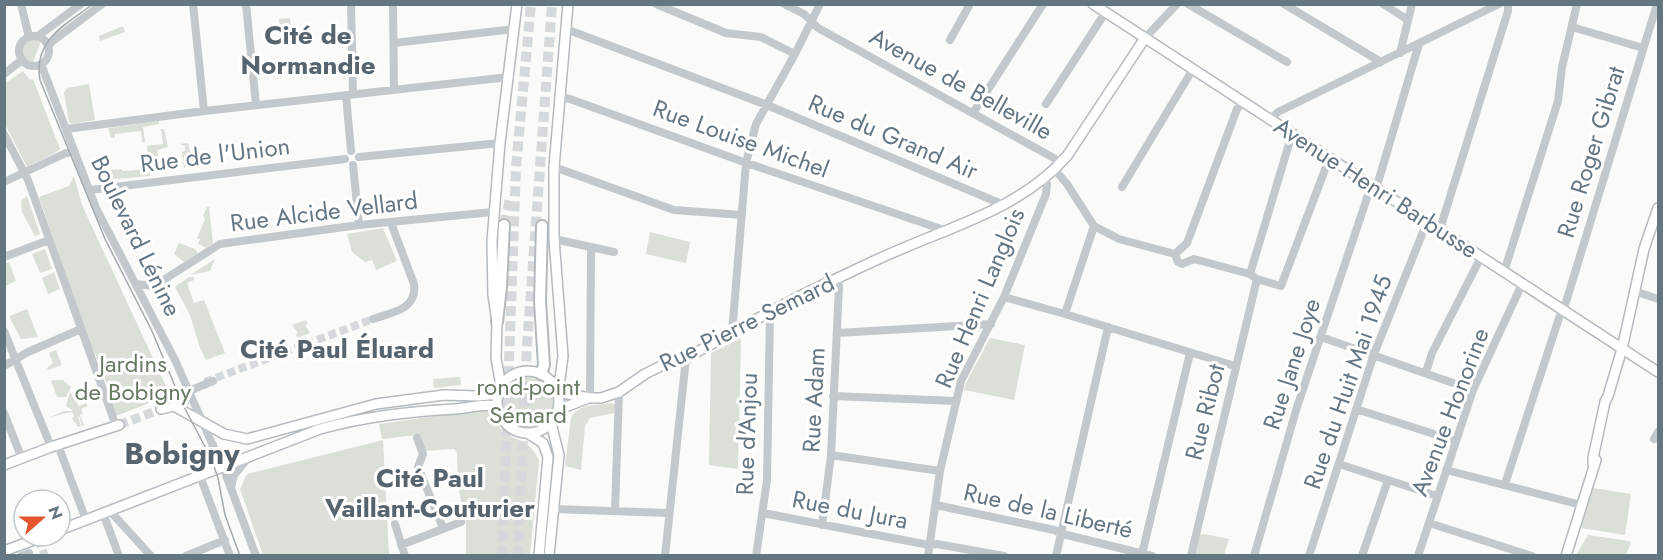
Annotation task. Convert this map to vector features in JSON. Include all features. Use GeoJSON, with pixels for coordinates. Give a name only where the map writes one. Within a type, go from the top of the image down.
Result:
{"type":"FeatureCollection","features":[{"type":"Feature","properties":{"kind":"highway"},"geometry":{"type":"LineString","coordinates":[[497,322],[504,225]]}},
{"type":"Feature","properties":{"kind":"highway"},"geometry":{"type":"LineString","coordinates":[[541,374],[544,365],[540,301],[542,226]]}},
{"type":"Feature","properties":{"kind":"main road"},"geometry":{"type":"LineString","coordinates":[[517,4],[493,212],[493,295],[497,322],[496,358],[500,390],[497,406],[504,422],[543,443],[548,457],[539,555]]}},
{"type":"Feature","properties":{"kind":"main road"},"geometry":{"type":"LineString","coordinates":[[527,433],[540,430],[551,423],[558,410],[556,389],[560,379],[563,356],[554,239],[554,167],[568,4]]}},
{"type":"Feature","properties":{"kind":"main road","name":"Avenue Henri Barbusse"},"geometry":{"type":"LineString","coordinates":[[1093,4],[1659,372]]}},
{"type":"Feature","properties":{"kind":"main road"},"geometry":{"type":"LineString","coordinates":[[1058,166],[1145,38]]}},
{"type":"Feature","properties":{"kind":"main road","name":"Rue Pierre Semard"},"geometry":{"type":"LineString","coordinates":[[556,389],[590,398],[601,398],[619,392],[659,367],[686,358],[838,278],[906,247],[980,218],[1045,181],[1058,166]]}},
{"type":"Feature","properties":{"kind":"main road"},"geometry":{"type":"LineString","coordinates":[[1566,555],[1593,465],[1605,402],[1622,349],[1644,249],[1659,208]]}},
{"type":"Feature","properties":{"kind":"main road"},"geometry":{"type":"LineString","coordinates":[[159,406],[174,406],[227,435],[250,438],[376,404],[500,390],[515,374],[533,371],[541,374],[556,389]]}},
{"type":"Feature","properties":{"kind":"main road","name":"Rue Pierre Semard"},"geometry":{"type":"LineString","coordinates":[[558,410],[590,398]]}},
{"type":"Feature","properties":{"kind":"main road"},"geometry":{"type":"LineString","coordinates":[[72,525],[320,429],[409,411],[497,406]]}},
{"type":"Feature","properties":{"kind":"main road"},"geometry":{"type":"LineString","coordinates":[[549,555],[559,455],[551,423]]}},
{"type":"Feature","properties":{"kind":"main road"},"geometry":{"type":"LineString","coordinates":[[4,465],[117,425]]}},
{"type":"Feature","properties":{"kind":"street"},"geometry":{"type":"LineString","coordinates":[[21,4],[28,37]]}},
{"type":"Feature","properties":{"kind":"street"},"geometry":{"type":"LineString","coordinates":[[38,36],[48,46],[48,57],[41,64],[30,65],[22,60],[19,50],[24,40],[38,36],[81,4]]}},
{"type":"Feature","properties":{"kind":"street"},"geometry":{"type":"LineString","coordinates":[[48,46],[102,4]]}},
{"type":"Feature","properties":{"kind":"street"},"geometry":{"type":"LineString","coordinates":[[193,4],[204,111]]}},
{"type":"Feature","properties":{"kind":"street"},"geometry":{"type":"LineString","coordinates":[[246,4],[256,105]]}},
{"type":"Feature","properties":{"kind":"street"},"geometry":{"type":"LineString","coordinates":[[351,4],[349,94],[351,151]]}},
{"type":"Feature","properties":{"kind":"street"},"geometry":{"type":"LineString","coordinates":[[393,4],[394,90]]}},
{"type":"Feature","properties":{"kind":"street"},"geometry":{"type":"LineString","coordinates":[[656,4],[726,33],[761,37],[795,54]]}},
{"type":"Feature","properties":{"kind":"street","name":"Avenue de Belleville"},"geometry":{"type":"LineString","coordinates":[[784,4],[804,15],[818,28],[973,113],[1058,166],[1064,180],[1094,226]]}},
{"type":"Feature","properties":{"kind":"street"},"geometry":{"type":"LineString","coordinates":[[732,333],[746,163],[756,124],[820,4]]}},
{"type":"Feature","properties":{"kind":"street"},"geometry":{"type":"LineString","coordinates":[[950,40],[970,4]]}},
{"type":"Feature","properties":{"kind":"street"},"geometry":{"type":"LineString","coordinates":[[973,113],[1043,4]]}},
{"type":"Feature","properties":{"kind":"street"},"geometry":{"type":"LineString","coordinates":[[1145,38],[1176,4]]}},
{"type":"Feature","properties":{"kind":"street"},"geometry":{"type":"LineString","coordinates":[[1188,4],[1287,62]]}},
{"type":"Feature","properties":{"kind":"street"},"geometry":{"type":"LineString","coordinates":[[1284,4],[1381,62]]}},
{"type":"Feature","properties":{"kind":"street"},"geometry":{"type":"LineString","coordinates":[[1383,4],[1408,20]]}},
{"type":"Feature","properties":{"kind":"street"},"geometry":{"type":"LineString","coordinates":[[1400,53],[1412,4]]}},
{"type":"Feature","properties":{"kind":"street"},"geometry":{"type":"LineString","coordinates":[[1440,229],[1508,11],[1508,4]]}},
{"type":"Feature","properties":{"kind":"street"},"geometry":{"type":"LineString","coordinates":[[1504,272],[1558,101],[1562,67],[1577,4]]}},
{"type":"Feature","properties":{"kind":"street","name":"Rue Roger Gibrat"},"geometry":{"type":"LineString","coordinates":[[1505,484],[1562,310],[1657,4]]}},
{"type":"Feature","properties":{"kind":"street"},"geometry":{"type":"LineString","coordinates":[[1270,120],[1278,112],[1496,5]]}},
{"type":"Feature","properties":{"kind":"street"},"geometry":{"type":"LineString","coordinates":[[1046,104],[1105,13]]}},
{"type":"Feature","properties":{"kind":"street"},"geometry":{"type":"LineString","coordinates":[[1572,27],[1643,48]]}},
{"type":"Feature","properties":{"kind":"street"},"geometry":{"type":"LineString","coordinates":[[394,43],[514,29]]}},
{"type":"Feature","properties":{"kind":"street","name":"Rue du Grand Air"},"geometry":{"type":"LineString","coordinates":[[566,29],[766,105],[1004,205]]}},
{"type":"Feature","properties":{"kind":"street","name":"Rue Jane Joye"},"geometry":{"type":"LineString","coordinates":[[1254,555],[1297,407],[1374,187],[1419,44]]}},
{"type":"Feature","properties":{"kind":"street"},"geometry":{"type":"LineString","coordinates":[[4,74],[22,60]]}},
{"type":"Feature","properties":{"kind":"street","name":"Boulevard Lénine"},"geometry":{"type":"LineString","coordinates":[[41,64],[96,208],[203,422],[223,467],[256,555]]}},
{"type":"Feature","properties":{"kind":"street"},"geometry":{"type":"LineString","coordinates":[[1122,188],[1193,69]]}},
{"type":"Feature","properties":{"kind":"street"},"geometry":{"type":"LineString","coordinates":[[66,129],[509,77]]}},
{"type":"Feature","properties":{"kind":"street","name":"Rue Louise Michel"},"geometry":{"type":"LineString","coordinates":[[559,98],[570,99],[746,163],[946,231]]}},
{"type":"Feature","properties":{"kind":"street"},"geometry":{"type":"LineString","coordinates":[[1175,254],[1187,243],[1238,109],[1243,102]]}},
{"type":"Feature","properties":{"kind":"street"},"geometry":{"type":"LineString","coordinates":[[4,134],[24,172],[117,425]]}},
{"type":"Feature","properties":{"kind":"street","name":"Rue Ribot"},"geometry":{"type":"LineString","coordinates":[[1191,555],[1236,370],[1254,277],[1292,134]]}},
{"type":"Feature","properties":{"kind":"street"},"geometry":{"type":"LineString","coordinates":[[359,157],[500,143]]}},
{"type":"Feature","properties":{"kind":"street"},"geometry":{"type":"LineString","coordinates":[[351,151],[355,151],[359,157]]}},
{"type":"Feature","properties":{"kind":"street"},"geometry":{"type":"LineString","coordinates":[[351,151],[345,159],[353,165]]}},
{"type":"Feature","properties":{"kind":"street"},"geometry":{"type":"LineString","coordinates":[[4,182],[66,153],[75,152]]}},
{"type":"Feature","properties":{"kind":"street"},"geometry":{"type":"LineString","coordinates":[[353,165],[359,157]]}},
{"type":"Feature","properties":{"kind":"street","name":"Rue de l'Union"},"geometry":{"type":"LineString","coordinates":[[90,190],[345,159]]}},
{"type":"Feature","properties":{"kind":"street"},"geometry":{"type":"LineString","coordinates":[[1175,254],[1178,262],[1182,264],[1194,259],[1281,286],[1329,159]]}},
{"type":"Feature","properties":{"kind":"street"},"geometry":{"type":"LineString","coordinates":[[353,165],[359,225]]}},
{"type":"Feature","properties":{"kind":"street"},"geometry":{"type":"LineString","coordinates":[[554,167],[674,210],[742,214]]}},
{"type":"Feature","properties":{"kind":"street"},"geometry":{"type":"LineString","coordinates":[[1045,181],[1064,180]]}},
{"type":"Feature","properties":{"kind":"street","name":"Rue Henri Langlois"},"geometry":{"type":"LineString","coordinates":[[928,555],[940,471],[961,381],[1004,297],[1046,194],[1045,181]]}},
{"type":"Feature","properties":{"kind":"street","name":"Rue Alcide Vellard"},"geometry":{"type":"LineString","coordinates":[[136,284],[154,286],[220,244],[359,225],[493,212]]}},
{"type":"Feature","properties":{"kind":"street","name":"Rue du Huit Mai 1945"},"geometry":{"type":"LineString","coordinates":[[1309,555],[1374,354],[1427,222]]}},
{"type":"Feature","properties":{"kind":"street"},"geometry":{"type":"LineString","coordinates":[[373,319],[402,309],[412,301],[415,294],[414,284],[391,223]]}},
{"type":"Feature","properties":{"kind":"street"},"geometry":{"type":"LineString","coordinates":[[1065,314],[1094,226],[1119,239],[1175,254]]}},
{"type":"Feature","properties":{"kind":"street"},"geometry":{"type":"LineString","coordinates":[[554,239],[614,252]]}},
{"type":"Feature","properties":{"kind":"street"},"geometry":{"type":"LineString","coordinates":[[4,257],[49,240]]}},
{"type":"Feature","properties":{"kind":"street"},"geometry":{"type":"LineString","coordinates":[[590,398],[591,248]]}},
{"type":"Feature","properties":{"kind":"street"},"geometry":{"type":"LineString","coordinates":[[1426,372],[1432,352],[1480,257]]}},
{"type":"Feature","properties":{"kind":"street","name":"Rue Adam"},"geometry":{"type":"LineString","coordinates":[[822,525],[831,455],[838,278]]}},
{"type":"Feature","properties":{"kind":"street","name":"Avenue Honorine"},"geometry":{"type":"LineString","coordinates":[[1418,555],[1473,390],[1522,284]]}},
{"type":"Feature","properties":{"kind":"street"},"geometry":{"type":"LineString","coordinates":[[1634,291],[1659,299]]}},
{"type":"Feature","properties":{"kind":"street"},"geometry":{"type":"LineString","coordinates":[[1004,297],[1235,366]]}},
{"type":"Feature","properties":{"kind":"street","name":"Rue d'Anjou"},"geometry":{"type":"LineString","coordinates":[[756,555],[767,480],[770,313]]}},
{"type":"Feature","properties":{"kind":"street"},"geometry":{"type":"LineString","coordinates":[[837,333],[991,324]]}},
{"type":"Feature","properties":{"kind":"street"},"geometry":{"type":"LineString","coordinates":[[1056,555],[1108,327]]}},
{"type":"Feature","properties":{"kind":"street"},"geometry":{"type":"LineString","coordinates":[[4,366],[16,358],[81,329]]}},
{"type":"Feature","properties":{"kind":"street"},"geometry":{"type":"LineString","coordinates":[[4,331],[86,520]]}},
{"type":"Feature","properties":{"kind":"street"},"geometry":{"type":"LineString","coordinates":[[1321,337],[1473,390]]}},
{"type":"Feature","properties":{"kind":"street"},"geometry":{"type":"LineString","coordinates":[[1142,554],[1190,353]]}},
{"type":"Feature","properties":{"kind":"street"},"geometry":{"type":"LineString","coordinates":[[665,555],[686,358]]}},
{"type":"Feature","properties":{"kind":"street"},"geometry":{"type":"LineString","coordinates":[[159,406],[213,381]]}},
{"type":"Feature","properties":{"kind":"street"},"geometry":{"type":"LineString","coordinates":[[174,406],[185,402],[189,392]]}},
{"type":"Feature","properties":{"kind":"street"},"geometry":{"type":"LineString","coordinates":[[615,510],[619,392]]}},
{"type":"Feature","properties":{"kind":"street"},"geometry":{"type":"LineString","coordinates":[[833,396],[956,400]]}},
{"type":"Feature","properties":{"kind":"street"},"geometry":{"type":"LineString","coordinates":[[1356,409],[1456,441]]}},
{"type":"Feature","properties":{"kind":"street"},"geometry":{"type":"LineString","coordinates":[[4,413],[22,459]]}},
{"type":"Feature","properties":{"kind":"street"},"geometry":{"type":"LineString","coordinates":[[417,438],[423,454],[418,467],[443,528]]}},
{"type":"Feature","properties":{"kind":"street"},"geometry":{"type":"LineString","coordinates":[[213,445],[208,462],[200,476],[230,555]]}},
{"type":"Feature","properties":{"kind":"street"},"geometry":{"type":"LineString","coordinates":[[831,455],[940,471]]}},
{"type":"Feature","properties":{"kind":"street"},"geometry":{"type":"LineString","coordinates":[[231,489],[234,475],[250,456]]}},
{"type":"Feature","properties":{"kind":"street"},"geometry":{"type":"LineString","coordinates":[[1339,464],[1437,496]]}},
{"type":"Feature","properties":{"kind":"street"},"geometry":{"type":"LineString","coordinates":[[1446,470],[1581,505]]}},
{"type":"Feature","properties":{"kind":"street"},"geometry":{"type":"LineString","coordinates":[[1362,555],[1388,480]]}},
{"type":"Feature","properties":{"kind":"street","name":"Rue de la Liberté"},"geometry":{"type":"LineString","coordinates":[[936,505],[1054,530],[1130,553],[1152,555]]}},
{"type":"Feature","properties":{"kind":"street"},"geometry":{"type":"LineString","coordinates":[[553,509],[668,513]]}},
{"type":"Feature","properties":{"kind":"street"},"geometry":{"type":"LineString","coordinates":[[106,512],[119,555]]}},
{"type":"Feature","properties":{"kind":"street"},"geometry":{"type":"LineString","coordinates":[[106,512],[151,555]]}},
{"type":"Feature","properties":{"kind":"street","name":"Rue du Jura"},"geometry":{"type":"LineString","coordinates":[[763,513],[930,545],[937,544],[1004,555]]}},
{"type":"Feature","properties":{"kind":"street"},"geometry":{"type":"LineString","coordinates":[[401,545],[461,522]]}},
{"type":"Feature","properties":{"kind":"street"},"geometry":{"type":"LineString","coordinates":[[1429,523],[1533,555]]}},
{"type":"Feature","properties":{"kind":"street"},"geometry":{"type":"LineString","coordinates":[[395,524],[405,555]]}},
{"type":"Feature","properties":{"kind":"street"},"geometry":{"type":"LineString","coordinates":[[186,555],[225,540]]}},
{"type":"Feature","properties":{"kind":"green space"},"geometry":{"type":"Polygon","coordinates":[[[290,18],[292,38],[281,39],[279,19],[290,18]]]}},
{"type":"Feature","properties":{"kind":"green space"},"geometry":{"type":"Polygon","coordinates":[[[123,26],[125,32],[100,41],[99,36],[123,26]]]}},
{"type":"Feature","properties":{"kind":"green space"},"geometry":{"type":"Polygon","coordinates":[[[28,40],[41,41],[33,62],[24,58],[22,48],[28,40]]]}},
{"type":"Feature","properties":{"kind":"green space"},"geometry":{"type":"Polygon","coordinates":[[[23,71],[30,80],[33,79],[60,149],[27,167],[5,124],[4,84],[23,71]]]}},
{"type":"Feature","properties":{"kind":"green space"},"geometry":{"type":"Polygon","coordinates":[[[89,84],[95,120],[72,124],[69,122],[64,93],[67,88],[89,84]]]}},
{"type":"Feature","properties":{"kind":"green space"},"geometry":{"type":"Polygon","coordinates":[[[159,121],[159,124],[143,127],[145,142],[142,142],[141,131],[115,134],[115,138],[111,138],[108,128],[159,121]]]}},
{"type":"Feature","properties":{"kind":"green space"},"geometry":{"type":"Polygon","coordinates":[[[161,129],[164,129],[168,147],[157,150],[156,169],[150,170],[150,176],[104,180],[111,170],[150,169],[147,146],[163,144],[161,129]]]}},
{"type":"Feature","properties":{"kind":"green space"},"geometry":{"type":"Polygon","coordinates":[[[188,143],[194,167],[189,158],[188,165],[184,168],[182,152],[187,147],[180,144],[188,143]]]}},
{"type":"Feature","properties":{"kind":"green space","name":"Jardins de Bobigny"},"geometry":{"type":"Polygon","coordinates":[[[74,176],[82,205],[170,395],[116,416],[39,197],[69,186],[74,176]]]}},
{"type":"Feature","properties":{"kind":"green space"},"geometry":{"type":"Polygon","coordinates":[[[27,196],[40,234],[35,236],[22,212],[21,201],[27,196]]]}},
{"type":"Feature","properties":{"kind":"green space"},"geometry":{"type":"Polygon","coordinates":[[[207,207],[209,207],[213,243],[206,248],[198,244],[200,239],[197,238],[207,207]]]}},
{"type":"Feature","properties":{"kind":"green space"},"geometry":{"type":"Polygon","coordinates":[[[383,228],[397,261],[376,270],[372,260],[365,262],[352,252],[347,234],[383,228]]]}},
{"type":"Feature","properties":{"kind":"green space"},"geometry":{"type":"Polygon","coordinates":[[[650,232],[690,242],[686,263],[646,254],[650,232]]]}},
{"type":"Feature","properties":{"kind":"green space"},"geometry":{"type":"Polygon","coordinates":[[[179,243],[195,249],[198,253],[184,262],[174,254],[179,243]]]}},
{"type":"Feature","properties":{"kind":"green space"},"geometry":{"type":"Polygon","coordinates":[[[45,249],[52,269],[40,273],[32,254],[45,249]]]}},
{"type":"Feature","properties":{"kind":"green space"},"geometry":{"type":"Polygon","coordinates":[[[215,259],[210,271],[190,275],[215,259]]]}},
{"type":"Feature","properties":{"kind":"green space"},"geometry":{"type":"Polygon","coordinates":[[[9,262],[16,281],[5,286],[5,264],[9,262]]]}},
{"type":"Feature","properties":{"kind":"green space"},"geometry":{"type":"Polygon","coordinates":[[[54,272],[60,289],[48,294],[42,278],[54,272]]]}},
{"type":"Feature","properties":{"kind":"green space"},"geometry":{"type":"Polygon","coordinates":[[[189,277],[194,277],[194,280],[187,283],[194,303],[204,300],[225,353],[206,360],[190,315],[175,287],[189,277]]]}},
{"type":"Feature","properties":{"kind":"green space"},"geometry":{"type":"Polygon","coordinates":[[[27,309],[38,337],[21,339],[9,316],[27,309]]]}},
{"type":"Feature","properties":{"kind":"green space"},"geometry":{"type":"Polygon","coordinates":[[[306,320],[308,324],[305,325],[310,333],[297,338],[298,333],[292,325],[306,320]]]}},
{"type":"Feature","properties":{"kind":"green space"},"geometry":{"type":"Polygon","coordinates":[[[741,338],[738,469],[709,465],[711,353],[741,338]]]}},
{"type":"Feature","properties":{"kind":"green space"},"geometry":{"type":"Polygon","coordinates":[[[990,338],[1025,345],[1014,400],[964,390],[990,338]]]}},
{"type":"Feature","properties":{"kind":"green space"},"geometry":{"type":"Polygon","coordinates":[[[56,350],[62,365],[48,370],[47,368],[53,363],[49,353],[56,350]]]}},
{"type":"Feature","properties":{"kind":"green space","name":"rond-point Sémard"},"geometry":{"type":"Polygon","coordinates":[[[523,375],[533,375],[543,379],[550,386],[554,401],[550,416],[543,423],[533,427],[523,427],[513,423],[506,416],[502,406],[502,396],[506,386],[513,379],[523,375]]]}},
{"type":"Feature","properties":{"kind":"green space"},"geometry":{"type":"Polygon","coordinates":[[[460,377],[461,385],[434,388],[433,379],[460,377]]]}},
{"type":"Feature","properties":{"kind":"green space"},"geometry":{"type":"Polygon","coordinates":[[[63,380],[71,387],[66,397],[57,397],[51,381],[63,380]]]}},
{"type":"Feature","properties":{"kind":"green space"},"geometry":{"type":"Polygon","coordinates":[[[70,392],[79,406],[86,403],[88,406],[81,409],[83,414],[80,415],[84,425],[82,426],[79,416],[81,426],[78,427],[72,418],[74,416],[72,412],[50,417],[64,411],[73,411],[66,406],[70,392]]]}},
{"type":"Feature","properties":{"kind":"green space"},"geometry":{"type":"Polygon","coordinates":[[[611,403],[615,405],[614,413],[590,418],[585,426],[581,470],[565,466],[571,418],[574,413],[583,407],[611,403]]]}},
{"type":"Feature","properties":{"kind":"green space"},"geometry":{"type":"Polygon","coordinates":[[[486,409],[493,414],[503,434],[525,443],[537,455],[539,461],[530,555],[466,555],[466,525],[458,486],[457,452],[454,449],[424,451],[417,435],[382,439],[379,424],[486,409]]]}},
{"type":"Feature","properties":{"kind":"green space"},"geometry":{"type":"Polygon","coordinates":[[[383,440],[389,555],[263,555],[240,489],[247,474],[383,440]]]}},
{"type":"Feature","properties":{"kind":"green space"},"geometry":{"type":"Polygon","coordinates":[[[1593,488],[1631,494],[1625,535],[1581,528],[1593,488]]]}},
{"type":"Feature","properties":{"kind":"green space"},"geometry":{"type":"Polygon","coordinates":[[[1200,535],[1229,539],[1224,555],[1195,555],[1200,535]]]}},
{"type":"Feature","properties":{"kind":"green space"},"geometry":{"type":"Polygon","coordinates":[[[1588,535],[1631,543],[1626,555],[1576,555],[1588,535]]]}},
{"type":"Feature","properties":{"kind":"tunnel"},"geometry":{"type":"LineString","coordinates":[[502,556],[516,167],[531,4]]}},
{"type":"Feature","properties":{"kind":"tunnel"},"geometry":{"type":"LineString","coordinates":[[518,556],[527,345],[552,4]]}},
{"type":"Feature","properties":{"kind":"tunnel"},"geometry":{"type":"LineString","coordinates":[[504,225],[510,199]]}},
{"type":"Feature","properties":{"kind":"tunnel"},"geometry":{"type":"LineString","coordinates":[[205,382],[373,319]]}},
{"type":"Feature","properties":{"kind":"tunnel"},"geometry":{"type":"LineString","coordinates":[[119,425],[161,409]]}},
{"type":"Feature","properties":{"kind":"tunnel"},"geometry":{"type":"LineString","coordinates":[[42,548],[45,556]]}},
{"type":"Feature","properties":{"kind":"tram line"},"geometry":{"type":"LineString","coordinates":[[93,4],[62,27],[46,44],[41,54],[40,80],[105,239],[152,331],[182,403],[211,458],[218,478],[225,515],[240,556]]}},
{"type":"Feature","properties":{"kind":"district","name":"Cité de Normandie"},"geometry":{"type":"Point","coordinates":[308,50]}},
{"type":"Feature","properties":{"kind":"district","name":"Cité Paul Éluard"},"geometry":{"type":"Point","coordinates":[337,349]}},
{"type":"Feature","properties":{"kind":"district","name":"Bobigny"},"geometry":{"type":"Point","coordinates":[182,454]}},
{"type":"Feature","properties":{"kind":"district","name":"Cité Paul Vaillant-Couturier"},"geometry":{"type":"Point","coordinates":[430,493]}}]}
